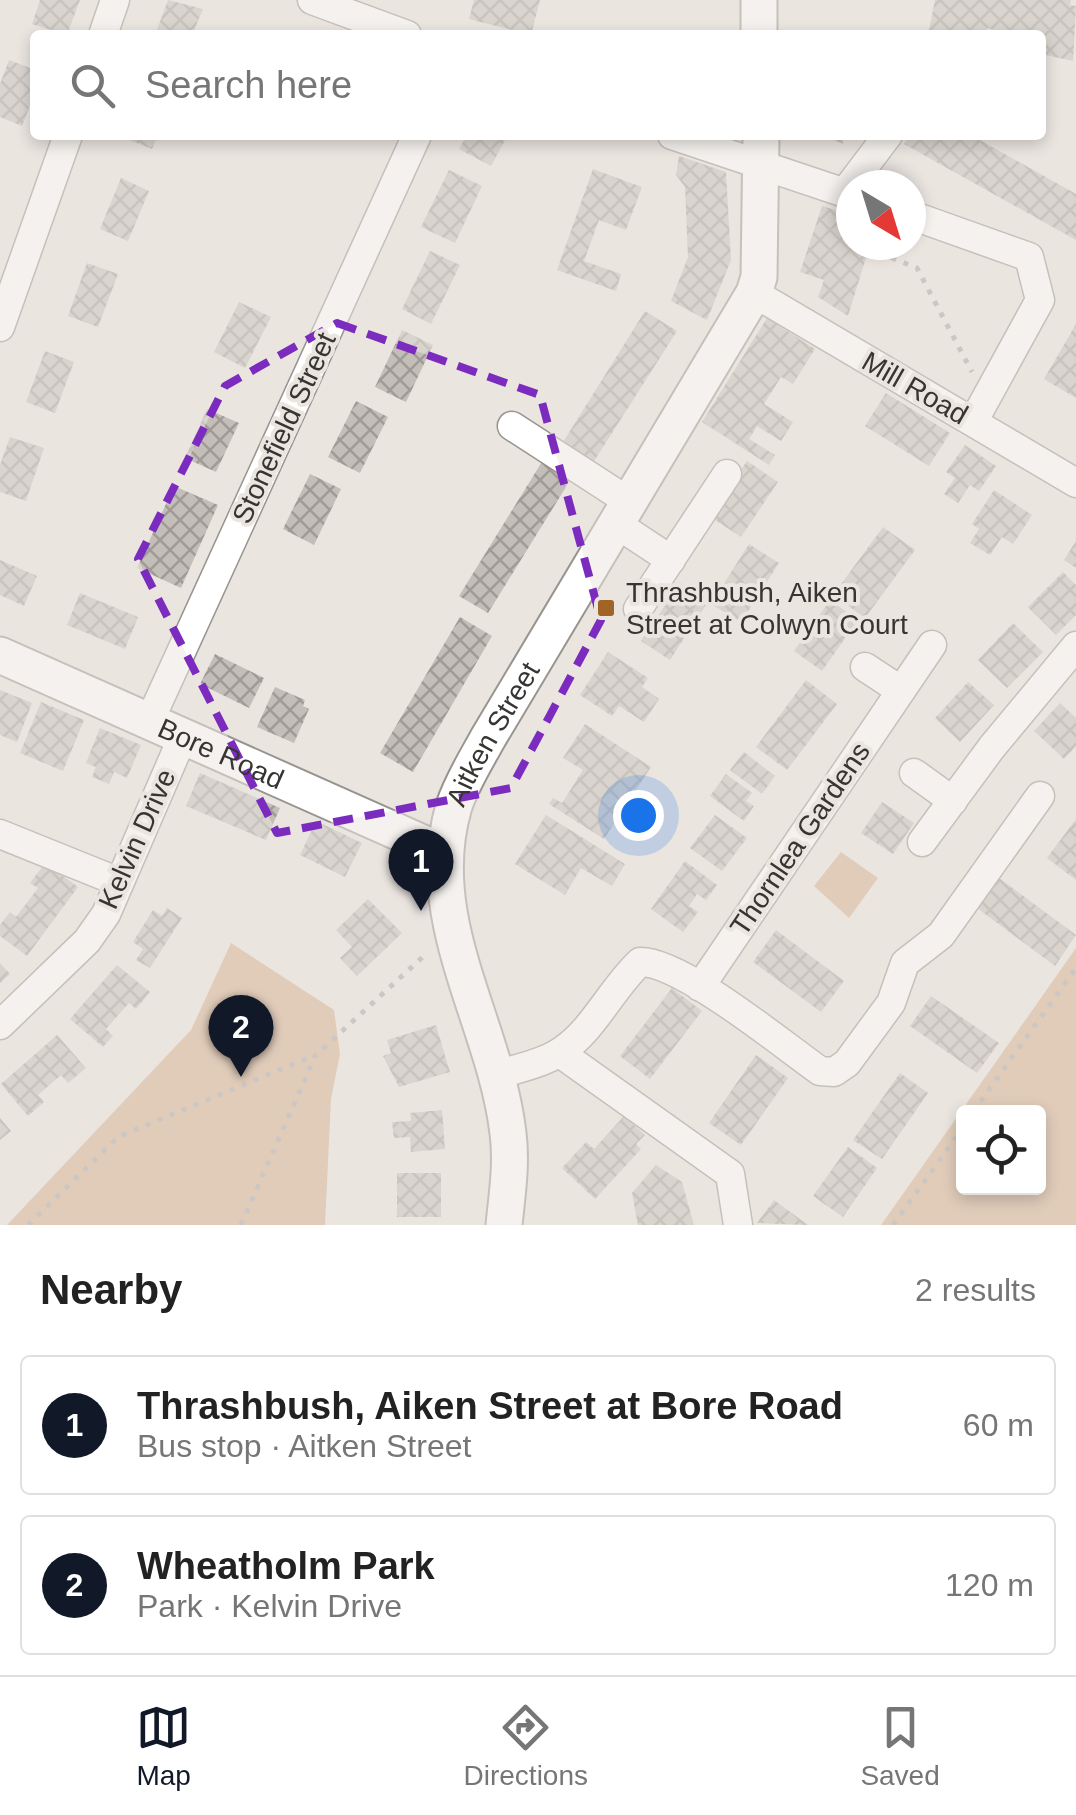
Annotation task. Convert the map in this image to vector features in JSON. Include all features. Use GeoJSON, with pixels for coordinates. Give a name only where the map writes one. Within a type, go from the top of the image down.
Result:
{"type":"FeatureCollection","features":[{"type":"Feature","properties":{"kind":"main road"},"geometry":{"type":"LineString","coordinates":[[758,0],[759,30]]}},
{"type":"Feature","properties":{"kind":"main road"},"geometry":{"type":"LineString","coordinates":[[754,293],[761,149]]}},
{"type":"Feature","properties":{"kind":"main road","name":"Aitken Street"},"geometry":{"type":"LineString","coordinates":[[504,1225],[508,1134],[497,1075],[452,930],[446,901],[445,854],[466,778],[754,293]]}},
{"type":"Feature","properties":{"kind":"main road","name":"Bore Road"},"geometry":{"type":"LineString","coordinates":[[0,655],[445,854]]}},
{"type":"Feature","properties":{"kind":"street"},"geometry":{"type":"LineString","coordinates":[[105,30],[115,0]]}},
{"type":"Feature","properties":{"kind":"street"},"geometry":{"type":"LineString","coordinates":[[312,0],[394,30]]}},
{"type":"Feature","properties":{"kind":"street"},"geometry":{"type":"LineString","coordinates":[[0,327],[66,140]]}},
{"type":"Feature","properties":{"kind":"street","name":"Stonefield Street"},"geometry":{"type":"LineString","coordinates":[[150,720],[416,140]]}},
{"type":"Feature","properties":{"kind":"street"},"geometry":{"type":"LineString","coordinates":[[704,140],[761,149],[836,188]]}},
{"type":"Feature","properties":{"kind":"street"},"geometry":{"type":"LineString","coordinates":[[864,170],[885,140]]}},
{"type":"Feature","properties":{"kind":"street"},"geometry":{"type":"LineString","coordinates":[[926,221],[1030,257],[1040,300],[973,422]]}},
{"type":"Feature","properties":{"kind":"street","name":"Mill Road"},"geometry":{"type":"LineString","coordinates":[[754,293],[1076,483]]}},
{"type":"Feature","properties":{"kind":"street"},"geometry":{"type":"LineString","coordinates":[[512,426],[624,514],[671,560]]}},
{"type":"Feature","properties":{"kind":"street"},"geometry":{"type":"LineString","coordinates":[[638,609],[727,474]]}},
{"type":"Feature","properties":{"kind":"street","name":"Thornlea Gardens"},"geometry":{"type":"LineString","coordinates":[[700,986],[932,645]]}},
{"type":"Feature","properties":{"kind":"street"},"geometry":{"type":"LineString","coordinates":[[922,842],[1076,646]]}},
{"type":"Feature","properties":{"kind":"street"},"geometry":{"type":"LineString","coordinates":[[864,666],[900,690]]}},
{"type":"Feature","properties":{"kind":"street","name":"Kelvin Drive"},"geometry":{"type":"LineString","coordinates":[[0,1025],[87,941],[106,914],[184,734]]}},
{"type":"Feature","properties":{"kind":"street"},"geometry":{"type":"LineString","coordinates":[[914,773],[952,801]]}},
{"type":"Feature","properties":{"kind":"street"},"geometry":{"type":"LineString","coordinates":[[497,1075],[560,1053],[579,1037],[601,1004],[640,962],[656,962],[700,986],[820,1072],[834,1072],[847,1063],[891,1003],[905,963],[941,935],[1040,796]]}},
{"type":"Feature","properties":{"kind":"street"},"geometry":{"type":"LineString","coordinates":[[0,834],[119,882]]}},
{"type":"Feature","properties":{"kind":"street"},"geometry":{"type":"LineString","coordinates":[[560,1053],[730,1174],[738,1225]]}},
{"type":"Feature","properties":{"kind":"path"},"geometry":{"type":"LineString","coordinates":[[897,260],[917,268],[979,386],[988,394]]}},
{"type":"Feature","properties":{"kind":"path"},"geometry":{"type":"LineString","coordinates":[[28,1225],[118,1137],[315,1056],[452,930]]}},
{"type":"Feature","properties":{"kind":"path"},"geometry":{"type":"LineString","coordinates":[[978,1105],[1076,968]]}},
{"type":"Feature","properties":{"kind":"path"},"geometry":{"type":"LineString","coordinates":[[241,1225],[315,1056]]}},
{"type":"Feature","properties":{"kind":"path"},"geometry":{"type":"LineString","coordinates":[[893,1225],[956,1137]]}},
{"type":"Feature","properties":{"kind":"highlighted area"},"geometry":{"type":"Polygon","coordinates":[[[337,323],[540,395],[601,620],[511,788],[277,833],[138,559],[225,386],[337,323]]]}},
{"type":"Feature","properties":{"kind":"shaded area"},"geometry":{"type":"Polygon","coordinates":[[[841,852],[878,878],[849,918],[814,886],[841,852]]]}},
{"type":"Feature","properties":{"kind":"shaded area"},"geometry":{"type":"Polygon","coordinates":[[[231,943],[334,1010],[340,1054],[331,1099],[325,1225],[7,1225],[191,1030],[231,943]]]}},
{"type":"Feature","properties":{"kind":"shaded area"},"geometry":{"type":"Polygon","coordinates":[[[1076,948],[1076,1225],[881,1225],[956,1118],[956,1195],[1046,1195],[1046,1105],[965,1105],[1076,948]]]}},
{"type":"Feature","properties":{"kind":"building"},"geometry":{"type":"Polygon","coordinates":[[[40,0],[80,0],[69,30],[32,24],[40,0]]]}},
{"type":"Feature","properties":{"kind":"building"},"geometry":{"type":"Polygon","coordinates":[[[168,0],[203,9],[194,30],[157,30],[168,0]]]}},
{"type":"Feature","properties":{"kind":"building"},"geometry":{"type":"Polygon","coordinates":[[[474,0],[540,0],[532,30],[512,30],[469,19],[474,0]]]}},
{"type":"Feature","properties":{"kind":"building"},"geometry":{"type":"Polygon","coordinates":[[[935,0],[1071,0],[1070,5],[1076,6],[1073,61],[1046,55],[1046,30],[929,30],[935,0]]]}},
{"type":"Feature","properties":{"kind":"building"},"geometry":{"type":"Polygon","coordinates":[[[9,60],[30,68],[30,106],[22,126],[0,117],[0,84],[9,60]]]}},
{"type":"Feature","properties":{"kind":"building"},"geometry":{"type":"Polygon","coordinates":[[[130,140],[156,140],[152,149],[130,140]]]}},
{"type":"Feature","properties":{"kind":"building"},"geometry":{"type":"Polygon","coordinates":[[[464,140],[505,140],[491,166],[459,149],[464,140]]]}},
{"type":"Feature","properties":{"kind":"building"},"geometry":{"type":"Polygon","coordinates":[[[906,140],[980,140],[1076,194],[1076,240],[904,144],[906,140]]]}},
{"type":"Feature","properties":{"kind":"building"},"geometry":{"type":"Polygon","coordinates":[[[679,156],[726,172],[731,260],[707,320],[671,301],[688,257],[685,187],[676,175],[679,156]]]}},
{"type":"Feature","properties":{"kind":"building"},"geometry":{"type":"Polygon","coordinates":[[[593,169],[642,187],[626,230],[599,220],[584,261],[621,274],[616,291],[557,270],[593,169]]]}},
{"type":"Feature","properties":{"kind":"building"},"geometry":{"type":"Polygon","coordinates":[[[449,170],[482,186],[455,243],[421,227],[449,170]]]}},
{"type":"Feature","properties":{"kind":"building"},"geometry":{"type":"Polygon","coordinates":[[[121,178],[149,191],[128,241],[100,229],[121,178]]]}},
{"type":"Feature","properties":{"kind":"building"},"geometry":{"type":"Polygon","coordinates":[[[822,206],[836,210],[836,260],[865,260],[848,316],[818,297],[824,280],[800,272],[822,206]]]}},
{"type":"Feature","properties":{"kind":"building"},"geometry":{"type":"Polygon","coordinates":[[[430,251],[460,265],[431,324],[402,309],[430,251]]]}},
{"type":"Feature","properties":{"kind":"building"},"geometry":{"type":"Polygon","coordinates":[[[87,263],[118,274],[98,327],[68,316],[87,263]]]}},
{"type":"Feature","properties":{"kind":"building"},"geometry":{"type":"Polygon","coordinates":[[[239,302],[271,317],[245,368],[214,352],[239,302]]]}},
{"type":"Feature","properties":{"kind":"building"},"geometry":{"type":"Polygon","coordinates":[[[645,311],[677,331],[591,466],[560,447],[645,311]]]}},
{"type":"Feature","properties":{"kind":"building"},"geometry":{"type":"Polygon","coordinates":[[[767,318],[815,349],[793,384],[781,377],[764,404],[793,422],[781,441],[757,426],[749,439],[775,455],[769,465],[702,422],[767,318]]]}},
{"type":"Feature","properties":{"kind":"building"},"geometry":{"type":"Polygon","coordinates":[[[1076,324],[1076,398],[1044,379],[1076,324]]]}},
{"type":"Feature","properties":{"kind":"building"},"geometry":{"type":"Polygon","coordinates":[[[402,330],[433,345],[406,402],[375,387],[402,330]]]}},
{"type":"Feature","properties":{"kind":"building"},"geometry":{"type":"Polygon","coordinates":[[[45,351],[74,362],[55,413],[26,402],[45,351]]]}},
{"type":"Feature","properties":{"kind":"building"},"geometry":{"type":"Polygon","coordinates":[[[886,393],[950,433],[929,466],[865,426],[886,393]]]}},
{"type":"Feature","properties":{"kind":"building"},"geometry":{"type":"Polygon","coordinates":[[[356,401],[388,417],[360,473],[328,457],[356,401]]]}},
{"type":"Feature","properties":{"kind":"building"},"geometry":{"type":"Polygon","coordinates":[[[207,409],[239,423],[216,472],[185,458],[207,409]]]}},
{"type":"Feature","properties":{"kind":"building"},"geometry":{"type":"Polygon","coordinates":[[[10,437],[44,448],[26,501],[0,492],[0,465],[10,437]]]}},
{"type":"Feature","properties":{"kind":"building"},"geometry":{"type":"Polygon","coordinates":[[[965,445],[996,466],[979,491],[970,485],[958,503],[944,494],[955,478],[946,472],[965,445]]]}},
{"type":"Feature","properties":{"kind":"building"},"geometry":{"type":"Polygon","coordinates":[[[545,457],[574,474],[488,613],[459,596],[545,457]]]}},
{"type":"Feature","properties":{"kind":"building"},"geometry":{"type":"Polygon","coordinates":[[[747,461],[778,482],[741,537],[709,516],[747,461]]]}},
{"type":"Feature","properties":{"kind":"building"},"geometry":{"type":"Polygon","coordinates":[[[310,474],[341,489],[314,545],[283,529],[310,474]]]}},
{"type":"Feature","properties":{"kind":"building"},"geometry":{"type":"Polygon","coordinates":[[[174,486],[218,505],[181,588],[137,568],[174,486]]]}},
{"type":"Feature","properties":{"kind":"building"},"geometry":{"type":"Polygon","coordinates":[[[994,490],[1032,515],[1013,544],[1002,537],[990,555],[970,543],[979,529],[972,524],[994,490]]]}},
{"type":"Feature","properties":{"kind":"building"},"geometry":{"type":"Polygon","coordinates":[[[883,527],[915,550],[865,618],[833,595],[883,527]]]}},
{"type":"Feature","properties":{"kind":"building"},"geometry":{"type":"Polygon","coordinates":[[[1076,541],[1076,568],[1064,560],[1076,541]]]}},
{"type":"Feature","properties":{"kind":"building"},"geometry":{"type":"Polygon","coordinates":[[[749,544],[779,563],[741,622],[711,604],[749,544]]]}},
{"type":"Feature","properties":{"kind":"building"},"geometry":{"type":"Polygon","coordinates":[[[0,560],[37,576],[24,606],[0,595],[0,560]]]}},
{"type":"Feature","properties":{"kind":"building"},"geometry":{"type":"Polygon","coordinates":[[[1063,572],[1076,585],[1076,615],[1056,635],[1028,607],[1063,572]]]}},
{"type":"Feature","properties":{"kind":"building"},"geometry":{"type":"Polygon","coordinates":[[[680,583],[708,602],[670,660],[641,641],[680,583]]]}},
{"type":"Feature","properties":{"kind":"building"},"geometry":{"type":"Polygon","coordinates":[[[80,593],[138,617],[125,649],[67,625],[80,593]]]}},
{"type":"Feature","properties":{"kind":"building"},"geometry":{"type":"Polygon","coordinates":[[[830,600],[858,620],[822,671],[794,651],[830,600]]]}},
{"type":"Feature","properties":{"kind":"building"},"geometry":{"type":"Polygon","coordinates":[[[460,617],[492,636],[413,772],[380,753],[460,617]]]}},
{"type":"Feature","properties":{"kind":"building"},"geometry":{"type":"Polygon","coordinates":[[[1013,623],[1043,652],[1007,688],[978,660],[1013,623]]]}},
{"type":"Feature","properties":{"kind":"building"},"geometry":{"type":"Polygon","coordinates":[[[608,652],[648,678],[642,687],[659,699],[644,722],[619,706],[612,716],[580,695],[608,652]]]}},
{"type":"Feature","properties":{"kind":"building"},"geometry":{"type":"Polygon","coordinates":[[[215,654],[264,678],[249,708],[200,684],[215,654]]]}},
{"type":"Feature","properties":{"kind":"building"},"geometry":{"type":"Polygon","coordinates":[[[806,680],[837,704],[787,770],[756,747],[806,680]]]}},
{"type":"Feature","properties":{"kind":"building"},"geometry":{"type":"Polygon","coordinates":[[[968,682],[994,705],[960,742],[935,718],[968,682]]]}},
{"type":"Feature","properties":{"kind":"building"},"geometry":{"type":"Polygon","coordinates":[[[275,687],[305,700],[303,706],[309,709],[294,743],[257,727],[275,687]]]}},
{"type":"Feature","properties":{"kind":"building"},"geometry":{"type":"Polygon","coordinates":[[[0,690],[32,703],[17,742],[0,735],[0,690]]]}},
{"type":"Feature","properties":{"kind":"building"},"geometry":{"type":"Polygon","coordinates":[[[41,702],[84,720],[63,771],[20,753],[41,702]]]}},
{"type":"Feature","properties":{"kind":"building"},"geometry":{"type":"Polygon","coordinates":[[[1060,703],[1076,718],[1076,746],[1064,759],[1034,731],[1060,703]]]}},
{"type":"Feature","properties":{"kind":"building"},"geometry":{"type":"Polygon","coordinates":[[[585,724],[651,767],[604,839],[549,804],[553,798],[562,803],[583,770],[563,758],[585,724]]]}},
{"type":"Feature","properties":{"kind":"building"},"geometry":{"type":"Polygon","coordinates":[[[100,728],[141,745],[127,778],[114,772],[109,784],[92,777],[96,767],[86,763],[100,728]]]}},
{"type":"Feature","properties":{"kind":"building"},"geometry":{"type":"Polygon","coordinates":[[[744,752],[775,776],[762,794],[730,770],[744,752]]]}},
{"type":"Feature","properties":{"kind":"building"},"geometry":{"type":"Polygon","coordinates":[[[200,773],[280,808],[266,840],[186,806],[200,773]]]}},
{"type":"Feature","properties":{"kind":"building"},"geometry":{"type":"Polygon","coordinates":[[[726,774],[752,793],[746,801],[754,806],[744,821],[710,796],[726,774]]]}},
{"type":"Feature","properties":{"kind":"building"},"geometry":{"type":"Polygon","coordinates":[[[882,802],[914,823],[893,854],[861,833],[882,802]]]}},
{"type":"Feature","properties":{"kind":"building"},"geometry":{"type":"Polygon","coordinates":[[[546,815],[625,864],[612,886],[581,868],[565,895],[515,864],[546,815]]]}},
{"type":"Feature","properties":{"kind":"building"},"geometry":{"type":"Polygon","coordinates":[[[715,815],[747,838],[722,871],[690,848],[715,815]]]}},
{"type":"Feature","properties":{"kind":"building"},"geometry":{"type":"Polygon","coordinates":[[[1076,819],[1076,880],[1047,858],[1076,819]]]}},
{"type":"Feature","properties":{"kind":"building"},"geometry":{"type":"Polygon","coordinates":[[[316,821],[362,843],[345,877],[300,855],[316,821]]]}},
{"type":"Feature","properties":{"kind":"building"},"geometry":{"type":"Polygon","coordinates":[[[685,861],[717,885],[706,900],[697,894],[689,906],[698,912],[683,932],[651,909],[685,861]]]}},
{"type":"Feature","properties":{"kind":"building"},"geometry":{"type":"Polygon","coordinates":[[[45,863],[78,887],[27,956],[0,936],[0,925],[10,912],[16,917],[38,888],[30,883],[45,863]]]}},
{"type":"Feature","properties":{"kind":"building"},"geometry":{"type":"Polygon","coordinates":[[[999,878],[1076,935],[1055,966],[977,908],[999,878]]]}},
{"type":"Feature","properties":{"kind":"building"},"geometry":{"type":"Polygon","coordinates":[[[368,899],[402,933],[357,976],[340,958],[352,947],[336,930],[368,899]]]}},
{"type":"Feature","properties":{"kind":"building"},"geometry":{"type":"Polygon","coordinates":[[[167,908],[182,918],[150,968],[136,960],[143,949],[133,942],[153,910],[162,916],[167,908]]]}},
{"type":"Feature","properties":{"kind":"building"},"geometry":{"type":"Polygon","coordinates":[[[776,930],[844,981],[821,1012],[753,962],[776,930]]]}},
{"type":"Feature","properties":{"kind":"building"},"geometry":{"type":"Polygon","coordinates":[[[0,963],[10,974],[0,983],[0,963]]]}},
{"type":"Feature","properties":{"kind":"building"},"geometry":{"type":"Polygon","coordinates":[[[117,965],[150,992],[136,1009],[129,1003],[106,1029],[113,1036],[103,1047],[70,1019],[117,965]]]}},
{"type":"Feature","properties":{"kind":"building"},"geometry":{"type":"Polygon","coordinates":[[[672,988],[702,1011],[650,1079],[620,1056],[672,988]]]}},
{"type":"Feature","properties":{"kind":"building"},"geometry":{"type":"Polygon","coordinates":[[[931,996],[999,1043],[977,1073],[910,1026],[931,996]]]}},
{"type":"Feature","properties":{"kind":"building"},"geometry":{"type":"Polygon","coordinates":[[[436,1025],[450,1072],[399,1087],[383,1056],[391,1053],[387,1040],[436,1025]]]}},
{"type":"Feature","properties":{"kind":"building"},"geometry":{"type":"Polygon","coordinates":[[[57,1035],[86,1068],[68,1083],[61,1075],[38,1095],[44,1102],[28,1116],[1,1084],[57,1035]]]}},
{"type":"Feature","properties":{"kind":"building"},"geometry":{"type":"Polygon","coordinates":[[[756,1055],[788,1078],[741,1145],[709,1123],[756,1055]]]}},
{"type":"Feature","properties":{"kind":"building"},"geometry":{"type":"Polygon","coordinates":[[[900,1073],[928,1093],[882,1159],[853,1140],[900,1073]]]}},
{"type":"Feature","properties":{"kind":"building"},"geometry":{"type":"Polygon","coordinates":[[[442,1110],[445,1149],[411,1152],[410,1137],[394,1138],[392,1122],[411,1121],[410,1113],[442,1110]]]}},
{"type":"Feature","properties":{"kind":"building"},"geometry":{"type":"Polygon","coordinates":[[[624,1116],[645,1135],[636,1144],[641,1149],[595,1199],[562,1168],[586,1142],[594,1149],[624,1116]]]}},
{"type":"Feature","properties":{"kind":"building"},"geometry":{"type":"Polygon","coordinates":[[[0,1118],[11,1131],[0,1140],[0,1118]]]}},
{"type":"Feature","properties":{"kind":"building"},"geometry":{"type":"Polygon","coordinates":[[[848,1147],[877,1168],[843,1217],[813,1196],[848,1147]]]}},
{"type":"Feature","properties":{"kind":"building"},"geometry":{"type":"Polygon","coordinates":[[[656,1165],[682,1182],[694,1225],[638,1225],[632,1193],[656,1165]]]}},
{"type":"Feature","properties":{"kind":"building"},"geometry":{"type":"Polygon","coordinates":[[[397,1173],[441,1173],[441,1217],[397,1217],[397,1173]]]}},
{"type":"Feature","properties":{"kind":"building"},"geometry":{"type":"Polygon","coordinates":[[[774,1200],[808,1225],[757,1223],[774,1200]]]}},
{"type":"Feature","properties":{"kind":"place","name":"Thrashbush, Aiken Street at Colwyn Court"},"geometry":{"type":"Point","coordinates":[606,608]}},
{"type":"Feature","properties":{"kind":"place","name":"Thrashbush, Aiken Street at Bore Road"},"geometry":{"type":"Point","coordinates":[421,911]}},
{"type":"Feature","properties":{"kind":"place","name":"Wheatholm Park"},"geometry":{"type":"Point","coordinates":[241,1077]}}]}
